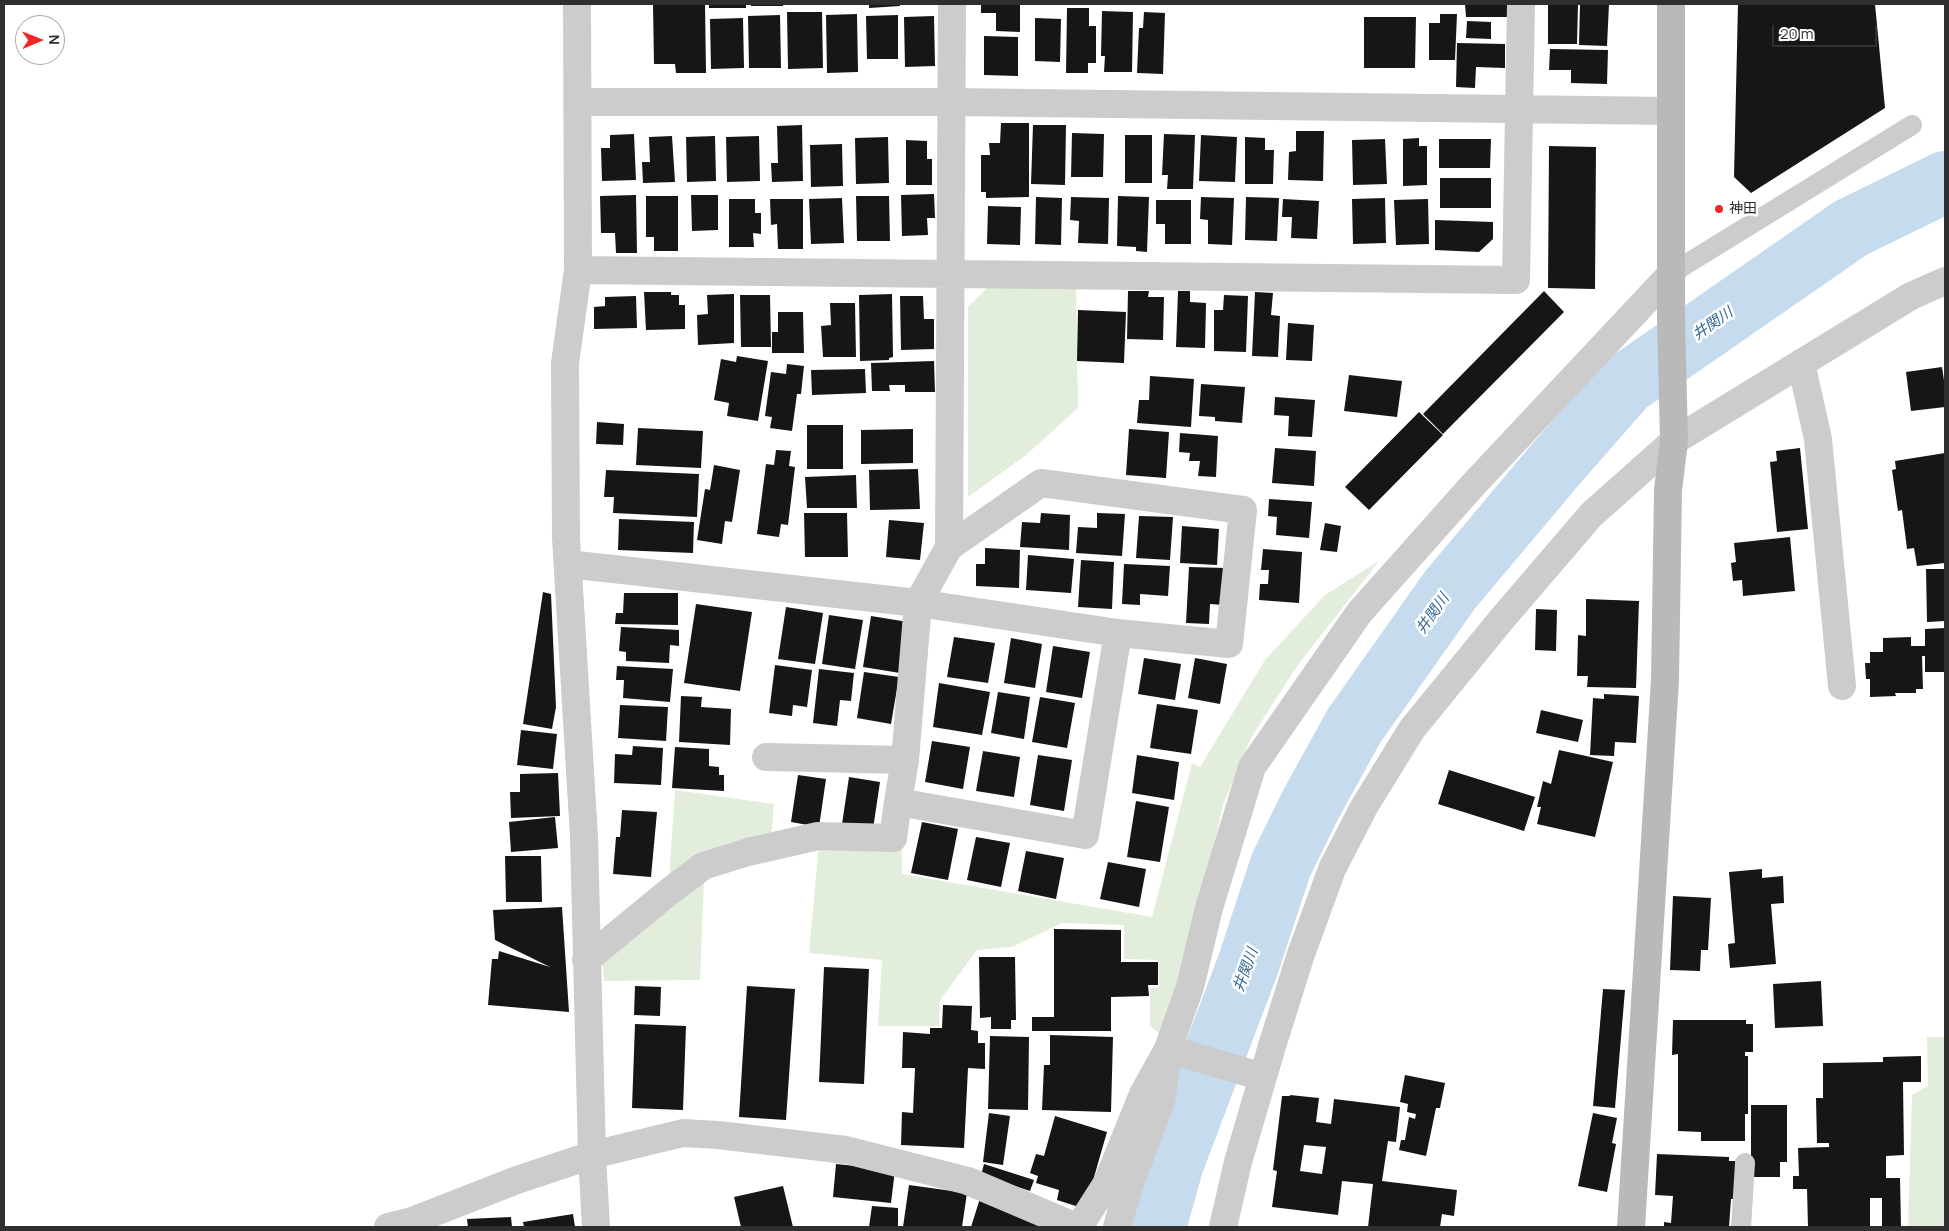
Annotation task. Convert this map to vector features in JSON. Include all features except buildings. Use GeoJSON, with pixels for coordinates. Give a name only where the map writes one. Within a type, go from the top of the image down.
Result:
{"type":"FeatureCollection","features":[{"type":"Feature","properties":{"kind":"street"},"geometry":{"type":"LineString","coordinates":[[577,4],[578,270],[565,363],[566,538],[584,837],[586,960],[596,1227]]}},
{"type":"Feature","properties":{"kind":"street"},"geometry":{"type":"LineString","coordinates":[[949,547],[952,4]]}},
{"type":"Feature","properties":{"kind":"street"},"geometry":{"type":"LineString","coordinates":[[578,270],[1516,280],[1521,4]]}},
{"type":"Feature","properties":{"kind":"street"},"geometry":{"type":"LineString","coordinates":[[1631,1227],[1665,680],[1668,490],[1674,432],[1671,318],[1671,4]]}},
{"type":"Feature","properties":{"kind":"street"},"geometry":{"type":"LineString","coordinates":[[578,102],[952,102],[1670,111]]}},
{"type":"Feature","properties":{"kind":"street"},"geometry":{"type":"LineString","coordinates":[[1118,1227],[1129,1186],[1161,1102],[1209,908],[1252,767],[1358,613],[1473,485],[1672,273]]}},
{"type":"Feature","properties":{"kind":"street"},"geometry":{"type":"LineString","coordinates":[[1223,1227],[1258,1075],[1332,869],[1364,807],[1412,728],[1591,515],[1674,432],[1801,363],[1911,296],[1945,281]]}},
{"type":"Feature","properties":{"kind":"street"},"geometry":{"type":"LineString","coordinates":[[1801,363],[1818,439],[1842,686]]}},
{"type":"Feature","properties":{"kind":"street"},"geometry":{"type":"LineString","coordinates":[[568,564],[918,603],[1118,633],[1229,644],[1243,510],[1041,483],[949,547],[918,603],[905,760],[893,838],[818,836],[748,852],[703,866],[586,960]]}},
{"type":"Feature","properties":{"kind":"street"},"geometry":{"type":"LineString","coordinates":[[898,802],[1085,835],[1118,633]]}},
{"type":"Feature","properties":{"kind":"street"},"geometry":{"type":"LineString","coordinates":[[766,757],[905,760]]}},
{"type":"Feature","properties":{"kind":"street"},"geometry":{"type":"LineString","coordinates":[[1174,1051],[1258,1075]]}},
{"type":"Feature","properties":{"kind":"street"},"geometry":{"type":"LineString","coordinates":[[388,1227],[412,1221],[517,1180],[592,1155],[683,1133],[718,1135],[846,1150],[968,1181],[1078,1227],[1106,1183],[1143,1094],[1174,1051]]}},
{"type":"Feature","properties":{"kind":"street"},"geometry":{"type":"LineString","coordinates":[[1241,1227],[1240,1215],[1253,1156],[1258,1075]]}},
{"type":"Feature","properties":{"kind":"lane"},"geometry":{"type":"LineString","coordinates":[[1672,273],[1912,125]]}},
{"type":"Feature","properties":{"kind":"lane"},"geometry":{"type":"LineString","coordinates":[[1741,1227],[1745,1163]]}},
{"type":"Feature","properties":{"kind":"green space"},"geometry":{"type":"Polygon","coordinates":[[[1076,286],[1078,408],[1026,455],[968,497],[968,307],[988,287],[1076,286]]]}},
{"type":"Feature","properties":{"kind":"green space"},"geometry":{"type":"Polygon","coordinates":[[[1379,561],[1297,666],[1251,738],[1223,805],[1191,948],[1163,1036],[1150,1026],[1150,988],[1159,987],[1158,960],[1124,959],[1124,925],[1062,923],[1012,947],[977,950],[940,1000],[939,1026],[878,1026],[882,960],[809,953],[819,843],[902,847],[902,874],[1152,917],[1192,763],[1200,767],[1265,660],[1325,595],[1379,561]]]}},
{"type":"Feature","properties":{"kind":"green space"},"geometry":{"type":"Polygon","coordinates":[[[675,790],[774,804],[771,838],[669,880],[675,790]]]}},
{"type":"Feature","properties":{"kind":"green space"},"geometry":{"type":"Polygon","coordinates":[[[704,877],[700,980],[604,981],[602,959],[704,877]]]}},
{"type":"Feature","properties":{"kind":"green space"},"geometry":{"type":"Polygon","coordinates":[[[1927,1037],[1945,1037],[1945,1227],[1908,1227],[1912,1095],[1928,1086],[1927,1037]]]}},
{"type":"Feature","properties":{"kind":"waterway","name":"井関川"},"geometry":{"type":"LineString","coordinates":[[1155,1227],[1173,1163],[1248,965],[1281,865],[1311,804],[1354,726],[1450,590],[1626,384],[1851,228],[1945,182]]}},
{"type":"Feature","properties":{"kind":"place","name":"神田"},"geometry":{"type":"Point","coordinates":[1719,209]}}]}
